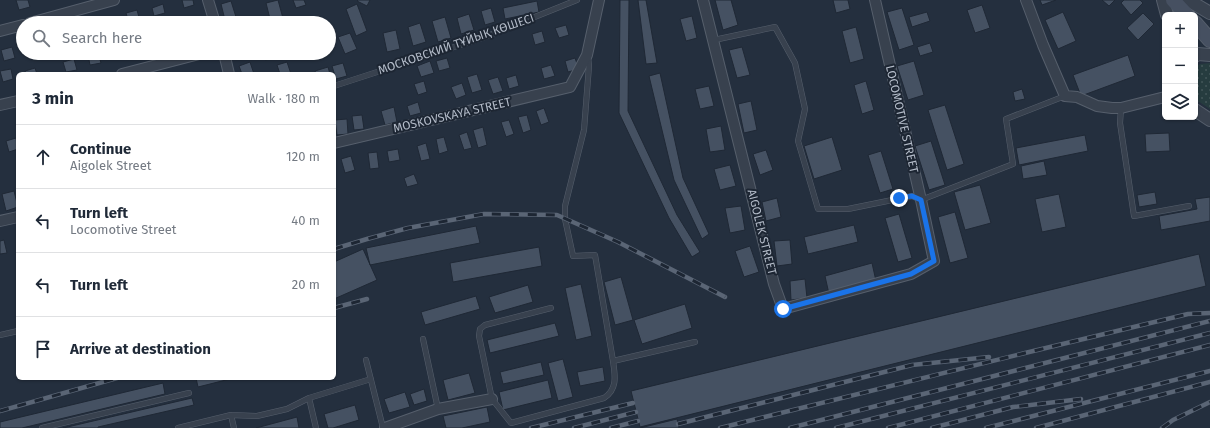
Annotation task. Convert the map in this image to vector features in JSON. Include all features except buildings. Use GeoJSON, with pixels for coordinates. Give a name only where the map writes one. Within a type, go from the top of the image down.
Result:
{"type":"FeatureCollection","features":[{"type":"Feature","properties":{"kind":"main road"},"geometry":{"type":"LineString","coordinates":[[1173,0],[1184,12]]}},
{"type":"Feature","properties":{"kind":"main road"},"geometry":{"type":"LineString","coordinates":[[1198,26],[1210,40]]}},
{"type":"Feature","properties":{"kind":"street"},"geometry":{"type":"LineString","coordinates":[[56,16],[114,0]]}},
{"type":"Feature","properties":{"kind":"street"},"geometry":{"type":"LineString","coordinates":[[208,0],[213,16]]}},
{"type":"Feature","properties":{"kind":"street"},"geometry":{"type":"LineString","coordinates":[[587,55],[599,0]]}},
{"type":"Feature","properties":{"kind":"street","name":"AIGOLEK STREET"},"geometry":{"type":"LineString","coordinates":[[703,0],[774,284],[783,309],[911,274],[934,261]]}},
{"type":"Feature","properties":{"kind":"street","name":"LOCOMOTIVE STREET"},"geometry":{"type":"LineString","coordinates":[[875,0],[934,261]]}},
{"type":"Feature","properties":{"kind":"street"},"geometry":{"type":"LineString","coordinates":[[1026,0],[1065,96],[1077,97],[1097,106],[1112,108],[1121,108],[1162,98]]}},
{"type":"Feature","properties":{"kind":"street"},"geometry":{"type":"LineString","coordinates":[[1163,0],[1166,12]]}},
{"type":"Feature","properties":{"kind":"street"},"geometry":{"type":"LineString","coordinates":[[1188,0],[1210,13]]}},
{"type":"Feature","properties":{"kind":"street"},"geometry":{"type":"LineString","coordinates":[[0,31],[16,27]]}},
{"type":"Feature","properties":{"kind":"street"},"geometry":{"type":"LineString","coordinates":[[1198,54],[1210,55]]}},
{"type":"Feature","properties":{"kind":"street","name":"MOSKOVSKAYA STREET"},"geometry":{"type":"LineString","coordinates":[[336,143],[570,87],[587,55]]}},
{"type":"Feature","properties":{"kind":"street"},"geometry":{"type":"LineString","coordinates":[[130,72],[176,60]]}},
{"type":"Feature","properties":{"kind":"street"},"geometry":{"type":"LineString","coordinates":[[226,60],[229,72]]}},
{"type":"Feature","properties":{"kind":"street"},"geometry":{"type":"LineString","coordinates":[[0,105],[16,101]]}},
{"type":"Feature","properties":{"kind":"street"},"geometry":{"type":"LineString","coordinates":[[1198,112],[1210,120]]}},
{"type":"Feature","properties":{"kind":"street"},"geometry":{"type":"LineString","coordinates":[[0,221],[16,217]]}},
{"type":"Feature","properties":{"kind":"street"},"geometry":{"type":"LineString","coordinates":[[384,428],[438,409],[492,400]]}},
{"type":"Feature","properties":{"kind":"lane","name":"МОСКОВСКИЙ ТҰЙЫҚ КӨШЕСІ"},"geometry":{"type":"LineString","coordinates":[[336,85],[485,37],[577,0]]}},
{"type":"Feature","properties":{"kind":"lane"},"geometry":{"type":"LineString","coordinates":[[714,40],[775,27],[795,63],[805,109],[798,141],[818,209],[848,209],[912,196],[921,200],[1013,164],[1006,119],[1065,96]]}},
{"type":"Feature","properties":{"kind":"lane"},"geometry":{"type":"LineString","coordinates":[[551,308],[485,325],[480,329],[479,336],[492,400],[511,423],[604,398],[611,393],[614,385],[615,376],[613,360],[595,255],[573,256],[565,219],[565,206],[584,130],[589,66],[587,55]]}},
{"type":"Feature","properties":{"kind":"lane"},"geometry":{"type":"LineString","coordinates":[[1121,108],[1120,123],[1134,216],[1189,206]]}},
{"type":"Feature","properties":{"kind":"lane"},"geometry":{"type":"LineString","coordinates":[[0,335],[16,331]]}},
{"type":"Feature","properties":{"kind":"lane"},"geometry":{"type":"LineString","coordinates":[[423,339],[438,409]]}},
{"type":"Feature","properties":{"kind":"lane"},"geometry":{"type":"LineString","coordinates":[[613,360],[694,342]]}},
{"type":"Feature","properties":{"kind":"lane"},"geometry":{"type":"LineString","coordinates":[[366,360],[384,428]]}},
{"type":"Feature","properties":{"kind":"lane"},"geometry":{"type":"LineString","coordinates":[[178,428],[231,415],[257,416],[287,409],[308,398],[371,379]]}},
{"type":"Feature","properties":{"kind":"lane"},"geometry":{"type":"LineString","coordinates":[[42,428],[189,393]]}},
{"type":"Feature","properties":{"kind":"lane"},"geometry":{"type":"LineString","coordinates":[[308,398],[316,428]]}},
{"type":"Feature","properties":{"kind":"lane"},"geometry":{"type":"LineString","coordinates":[[231,415],[234,428]]}},
{"type":"Feature","properties":{"kind":"green space"},"geometry":{"type":"Polygon","coordinates":[[[1210,63],[1210,109],[1198,101],[1198,65],[1210,63]]]}},
{"type":"Feature","properties":{"kind":"railway"},"geometry":{"type":"LineString","coordinates":[[336,248],[408,228],[484,214],[557,215],[618,242],[725,297]]}},
{"type":"Feature","properties":{"kind":"railway"},"geometry":{"type":"LineString","coordinates":[[336,307],[367,299]]}},
{"type":"Feature","properties":{"kind":"railway"},"geometry":{"type":"LineString","coordinates":[[720,428],[1188,314],[1210,313]]}},
{"type":"Feature","properties":{"kind":"railway"},"geometry":{"type":"LineString","coordinates":[[790,428],[1210,321]]}},
{"type":"Feature","properties":{"kind":"railway"},"geometry":{"type":"LineString","coordinates":[[836,428],[1210,333]]}},
{"type":"Feature","properties":{"kind":"railway"},"geometry":{"type":"LineString","coordinates":[[888,428],[1210,345]]}},
{"type":"Feature","properties":{"kind":"railway"},"geometry":{"type":"LineString","coordinates":[[678,424],[912,365],[989,357]]}},
{"type":"Feature","properties":{"kind":"railway"},"geometry":{"type":"LineString","coordinates":[[986,428],[1210,371]]}},
{"type":"Feature","properties":{"kind":"railway"},"geometry":{"type":"LineString","coordinates":[[0,411],[110,380]]}},
{"type":"Feature","properties":{"kind":"railway"},"geometry":{"type":"LineString","coordinates":[[1036,428],[1210,382]]}},
{"type":"Feature","properties":{"kind":"railway"},"geometry":{"type":"LineString","coordinates":[[932,428],[1013,407],[1081,399]]}},
{"type":"Feature","properties":{"kind":"railway"},"geometry":{"type":"LineString","coordinates":[[1162,428],[1173,420],[1210,402]]}},
{"type":"Feature","properties":{"kind":"railway"},"geometry":{"type":"LineString","coordinates":[[531,428],[633,403]]}},
{"type":"Feature","properties":{"kind":"railway"},"geometry":{"type":"LineString","coordinates":[[574,428],[636,412]]}},
{"type":"Feature","properties":{"kind":"railway"},"geometry":{"type":"LineString","coordinates":[[611,428],[638,421]]}},
{"type":"Feature","properties":{"kind":"route"},"geometry":{"type":"LineString","coordinates":[[783,309],[911,274],[934,261],[921,200],[912,196],[899,198]]}}]}
